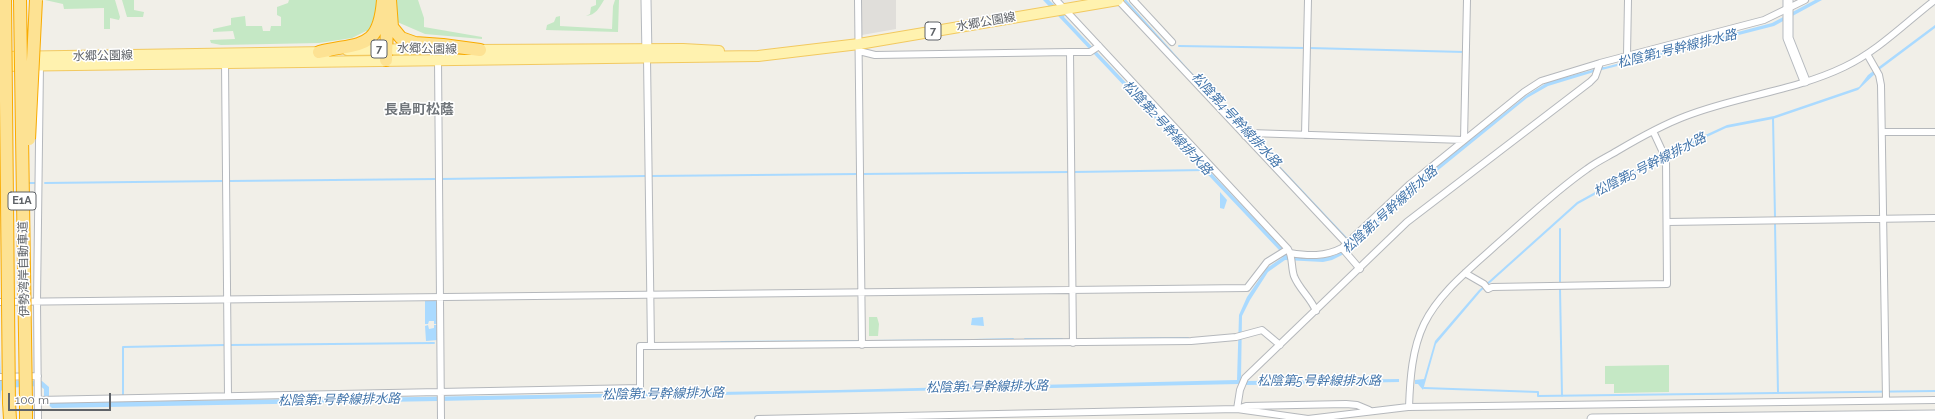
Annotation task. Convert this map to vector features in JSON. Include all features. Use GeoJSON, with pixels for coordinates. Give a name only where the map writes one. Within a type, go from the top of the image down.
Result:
{"type":"FeatureCollection","features":[{"type":"Feature","properties":{"kind":"highway","name":"伊勢湾岸自動車道"},"geometry":{"type":"LineString","coordinates":[[5,0],[4,306],[10,419]]}},
{"type":"Feature","properties":{"kind":"highway","name":"伊勢湾岸自動車道"},"geometry":{"type":"LineString","coordinates":[[20,0],[26,419]]}},
{"type":"Feature","properties":{"kind":"highway"},"geometry":{"type":"LineString","coordinates":[[25,309],[27,200],[36,0]]}},
{"type":"Feature","properties":{"kind":"highway"},"geometry":{"type":"LineString","coordinates":[[319,52],[357,45],[370,39],[378,28],[383,0]]}},
{"type":"Feature","properties":{"kind":"highway"},"geometry":{"type":"LineString","coordinates":[[383,0],[386,53]]}},
{"type":"Feature","properties":{"kind":"highway"},"geometry":{"type":"LineString","coordinates":[[386,53],[387,18],[390,0]]}},
{"type":"Feature","properties":{"kind":"highway"},"geometry":{"type":"LineString","coordinates":[[390,0],[392,28],[401,38],[415,43],[480,50]]}},
{"type":"Feature","properties":{"kind":"highway"},"geometry":{"type":"LineString","coordinates":[[0,213],[4,306]]}},
{"type":"Feature","properties":{"kind":"main road","name":"水郷公園線"},"geometry":{"type":"LineString","coordinates":[[0,66],[225,63],[386,53],[480,50],[758,56],[859,47],[1116,0]]}},
{"type":"Feature","properties":{"kind":"main road","name":"水郷公園線"},"geometry":{"type":"LineString","coordinates":[[0,57],[319,52],[386,53],[438,60],[647,53]]}},
{"type":"Feature","properties":{"kind":"street"},"geometry":{"type":"LineString","coordinates":[[646,0],[650,346]]}},
{"type":"Feature","properties":{"kind":"street"},"geometry":{"type":"LineString","coordinates":[[858,0],[862,345]]}},
{"type":"Feature","properties":{"kind":"street"},"geometry":{"type":"LineString","coordinates":[[1056,0],[1059,10],[1098,46],[1289,251],[1294,275],[1299,287],[1316,311]]}},
{"type":"Feature","properties":{"kind":"street"},"geometry":{"type":"LineString","coordinates":[[1116,0],[1247,135],[1345,249],[1360,269]]}},
{"type":"Feature","properties":{"kind":"street"},"geometry":{"type":"LineString","coordinates":[[1133,0],[1172,42]]}},
{"type":"Feature","properties":{"kind":"street"},"geometry":{"type":"LineString","coordinates":[[1305,135],[1308,0]]}},
{"type":"Feature","properties":{"kind":"street"},"geometry":{"type":"LineString","coordinates":[[1464,140],[1467,0]]}},
{"type":"Feature","properties":{"kind":"street"},"geometry":{"type":"LineString","coordinates":[[1627,55],[1628,0]]}},
{"type":"Feature","properties":{"kind":"street"},"geometry":{"type":"LineString","coordinates":[[1788,0],[1788,38],[1805,81]]}},
{"type":"Feature","properties":{"kind":"street"},"geometry":{"type":"LineString","coordinates":[[4,306],[37,301],[1247,288],[1267,262],[1280,254],[1289,251],[1315,256],[1345,249],[1405,189],[1464,140],[1532,86],[1541,81],[1627,55],[1788,14],[1804,0]]}},
{"type":"Feature","properties":{"kind":"street"},"geometry":{"type":"LineString","coordinates":[[1409,407],[1410,378],[1424,324],[1439,301],[1465,273],[1540,206],[1588,168],[1653,132],[1696,112],[1778,90],[1844,67],[1867,54],[1902,28],[1935,0]]}},
{"type":"Feature","properties":{"kind":"street"},"geometry":{"type":"LineString","coordinates":[[859,47],[875,54],[1090,52],[1098,46]]}},
{"type":"Feature","properties":{"kind":"street"},"geometry":{"type":"LineString","coordinates":[[1070,52],[1073,343]]}},
{"type":"Feature","properties":{"kind":"street"},"geometry":{"type":"LineString","coordinates":[[1867,54],[1876,70],[1881,85],[1886,398]]}},
{"type":"Feature","properties":{"kind":"street"},"geometry":{"type":"LineString","coordinates":[[438,60],[441,419]]}},
{"type":"Feature","properties":{"kind":"street"},"geometry":{"type":"LineString","coordinates":[[225,63],[228,396]]}},
{"type":"Feature","properties":{"kind":"street"},"geometry":{"type":"LineString","coordinates":[[1237,410],[1244,379],[1360,269],[1407,222],[1590,82],[1596,75],[1600,64]]}},
{"type":"Feature","properties":{"kind":"street"},"geometry":{"type":"LineString","coordinates":[[38,419],[40,400],[38,388],[37,301],[40,65]]}},
{"type":"Feature","properties":{"kind":"street"},"geometry":{"type":"LineString","coordinates":[[1465,273],[1485,285],[1488,289],[1492,287],[1668,284],[1666,159],[1653,132]]}},
{"type":"Feature","properties":{"kind":"street"},"geometry":{"type":"LineString","coordinates":[[1882,132],[1935,132]]}},
{"type":"Feature","properties":{"kind":"street"},"geometry":{"type":"LineString","coordinates":[[1247,135],[1305,135],[1464,140]]}},
{"type":"Feature","properties":{"kind":"street"},"geometry":{"type":"LineString","coordinates":[[1667,222],[1935,218]]}},
{"type":"Feature","properties":{"kind":"street"},"geometry":{"type":"LineString","coordinates":[[40,400],[640,388],[640,346],[1192,341],[1236,337],[1262,330],[1280,345]]}},
{"type":"Feature","properties":{"kind":"street"},"geometry":{"type":"LineString","coordinates":[[1,377],[38,377]]}},
{"type":"Feature","properties":{"kind":"street"},"geometry":{"type":"LineString","coordinates":[[758,419],[1237,410],[1308,419],[1369,410],[1409,407],[1886,398],[1935,400]]}},
{"type":"Feature","properties":{"kind":"street"},"geometry":{"type":"LineString","coordinates":[[1237,410],[1246,406],[1346,404],[1357,405],[1369,410]]}},
{"type":"Feature","properties":{"kind":"street"},"geometry":{"type":"LineString","coordinates":[[1592,419],[1935,415]]}},
{"type":"Feature","properties":{"kind":"shaded area"},"geometry":{"type":"Polygon","coordinates":[[[861,0],[896,0],[896,29],[862,35],[861,0]]]}},
{"type":"Feature","properties":{"kind":"green space"},"geometry":{"type":"Polygon","coordinates":[[[45,0],[115,0],[120,17],[119,20],[110,18],[110,29],[104,29],[104,8],[64,9],[63,4],[45,0]]]}},
{"type":"Feature","properties":{"kind":"green space"},"geometry":{"type":"Polygon","coordinates":[[[122,0],[134,0],[134,10],[144,12],[143,17],[127,17],[122,0]]]}},
{"type":"Feature","properties":{"kind":"green space"},"geometry":{"type":"Polygon","coordinates":[[[289,0],[378,0],[379,14],[370,32],[366,31],[352,38],[319,43],[221,45],[211,43],[210,40],[235,39],[233,31],[213,32],[213,29],[231,25],[231,18],[245,16],[246,26],[262,26],[263,31],[270,31],[271,26],[281,26],[281,17],[277,15],[277,7],[288,3],[289,0]]]}},
{"type":"Feature","properties":{"kind":"green space"},"geometry":{"type":"Polygon","coordinates":[[[397,0],[418,0],[424,18],[424,27],[482,37],[482,39],[425,34],[395,21],[394,12],[397,0]]]}},
{"type":"Feature","properties":{"kind":"green space"},"geometry":{"type":"Polygon","coordinates":[[[596,0],[604,0],[595,13],[586,16],[590,14],[591,7],[596,5],[596,0]]]}},
{"type":"Feature","properties":{"kind":"green space"},"geometry":{"type":"Polygon","coordinates":[[[615,0],[619,0],[618,32],[546,30],[547,25],[554,22],[556,17],[560,16],[560,26],[612,29],[613,6],[615,0]]]}},
{"type":"Feature","properties":{"kind":"green space"},"geometry":{"type":"Polygon","coordinates":[[[869,317],[877,317],[879,324],[878,336],[869,336],[869,317]]]}},
{"type":"Feature","properties":{"kind":"green space"},"geometry":{"type":"Polygon","coordinates":[[[1669,365],[1669,392],[1614,393],[1614,384],[1605,384],[1605,366],[1669,365]]]}},
{"type":"Feature","properties":{"kind":"water"},"geometry":{"type":"Polygon","coordinates":[[[1043,0],[1049,0],[1065,15],[1064,17],[1282,248],[1287,256],[1319,258],[1334,256],[1348,248],[1398,199],[1426,175],[1527,95],[1548,82],[1592,70],[1597,67],[1605,67],[1772,23],[1815,0],[1822,0],[1774,26],[1594,72],[1548,86],[1527,98],[1399,202],[1350,251],[1332,260],[1323,262],[1285,260],[1268,272],[1250,300],[1242,316],[1241,379],[1247,381],[1399,379],[1399,382],[52,408],[44,401],[44,389],[40,386],[4,388],[1,391],[0,402],[0,350],[1,381],[42,381],[49,387],[49,399],[54,403],[838,390],[1237,380],[1239,315],[1247,297],[1267,268],[1283,257],[1279,250],[1043,0]]]}},
{"type":"Feature","properties":{"kind":"water"},"geometry":{"type":"Polygon","coordinates":[[[1935,25],[1935,28],[1879,70],[1858,90],[1773,119],[1726,128],[1662,158],[1578,204],[1481,291],[1436,344],[1423,390],[1418,384],[1415,384],[1415,380],[1424,379],[1435,341],[1479,290],[1577,202],[1666,153],[1727,125],[1774,116],[1859,87],[1868,75],[1935,25]]]}},
{"type":"Feature","properties":{"kind":"water"},"geometry":{"type":"Polygon","coordinates":[[[1220,192],[1227,200],[1224,209],[1220,208],[1220,192]]]}},
{"type":"Feature","properties":{"kind":"water"},"geometry":{"type":"Polygon","coordinates":[[[425,301],[437,301],[438,324],[434,324],[434,321],[429,321],[428,324],[425,324],[425,301]]]}},
{"type":"Feature","properties":{"kind":"water"},"geometry":{"type":"Polygon","coordinates":[[[983,317],[984,326],[971,325],[972,318],[983,317]]]}},
{"type":"Feature","properties":{"kind":"water"},"geometry":{"type":"Polygon","coordinates":[[[428,325],[429,329],[434,328],[434,325],[438,325],[438,340],[426,341],[425,326],[428,325]]]}},
{"type":"Feature","properties":{"kind":"waterway","name":"松陰第4号幹線排水路"},"geometry":{"type":"LineString","coordinates":[[1125,0],[1185,67],[1347,239]]}},
{"type":"Feature","properties":{"kind":"waterway"},"geometry":{"type":"LineString","coordinates":[[1179,46],[1304,48]]}},
{"type":"Feature","properties":{"kind":"waterway"},"geometry":{"type":"LineString","coordinates":[[1309,48],[1464,52]]}},
{"type":"Feature","properties":{"kind":"waterway"},"geometry":{"type":"LineString","coordinates":[[1773,118],[1775,217]]}},
{"type":"Feature","properties":{"kind":"waterway","name":"松陰第2号幹線排水路"},"geometry":{"type":"LineString","coordinates":[[1074,172],[1205,170]]}},
{"type":"Feature","properties":{"kind":"waterway"},"geometry":{"type":"LineString","coordinates":[[863,174],[1069,172]]}},
{"type":"Feature","properties":{"kind":"waterway"},"geometry":{"type":"LineString","coordinates":[[652,176],[858,174]]}},
{"type":"Feature","properties":{"kind":"waterway"},"geometry":{"type":"LineString","coordinates":[[441,179],[645,176]]}},
{"type":"Feature","properties":{"kind":"waterway"},"geometry":{"type":"LineString","coordinates":[[230,181],[436,179]]}},
{"type":"Feature","properties":{"kind":"waterway"},"geometry":{"type":"LineString","coordinates":[[45,183],[223,181]]}},
{"type":"Feature","properties":{"kind":"waterway"},"geometry":{"type":"LineString","coordinates":[[27,183],[36,183]]}},
{"type":"Feature","properties":{"kind":"waterway"},"geometry":{"type":"LineString","coordinates":[[1775,224],[1778,393]]}},
{"type":"Feature","properties":{"kind":"waterway"},"geometry":{"type":"LineString","coordinates":[[1560,229],[1560,283]]}},
{"type":"Feature","properties":{"kind":"waterway"},"geometry":{"type":"LineString","coordinates":[[1560,289],[1562,396]]}},
{"type":"Feature","properties":{"kind":"waterway"},"geometry":{"type":"LineString","coordinates":[[1094,339],[1188,338]]}},
{"type":"Feature","properties":{"kind":"waterway"},"geometry":{"type":"LineString","coordinates":[[973,340],[1013,339]]}},
{"type":"Feature","properties":{"kind":"waterway"},"geometry":{"type":"LineString","coordinates":[[1025,339],[1062,339]]}},
{"type":"Feature","properties":{"kind":"waterway"},"geometry":{"type":"LineString","coordinates":[[866,341],[969,340]]}},
{"type":"Feature","properties":{"kind":"waterway"},"geometry":{"type":"LineString","coordinates":[[721,342],[858,341]]}},
{"type":"Feature","properties":{"kind":"waterway"},"geometry":{"type":"LineString","coordinates":[[230,345],[434,343]]}},
{"type":"Feature","properties":{"kind":"waterway"},"geometry":{"type":"LineString","coordinates":[[123,395],[123,347],[225,345]]}},
{"type":"Feature","properties":{"kind":"waterway","name":"松陰第5号幹線排水路"},"geometry":{"type":"LineString","coordinates":[[1424,388],[1538,392],[1538,396],[1935,391]]}},
{"type":"Feature","properties":{"kind":"district","name":"長島町松蔭"},"geometry":{"type":"Point","coordinates":[419,110]}},
{"type":"Feature","properties":{"kind":"water label","name":"松陰第1号幹線排水路"},"geometry":{"type":"Point","coordinates":[1677,49]}},
{"type":"Feature","properties":{"kind":"water label","name":"松陰第1号幹線排水路"},"geometry":{"type":"Point","coordinates":[1390,210]}},
{"type":"Feature","properties":{"kind":"water label","name":"松陰第1号幹線排水路"},"geometry":{"type":"Point","coordinates":[987,387]}},
{"type":"Feature","properties":{"kind":"water label","name":"松陰第1号幹線排水路"},"geometry":{"type":"Point","coordinates":[663,394]}},
{"type":"Feature","properties":{"kind":"water label","name":"松陰第1号幹線排水路"},"geometry":{"type":"Point","coordinates":[339,400]}}]}
